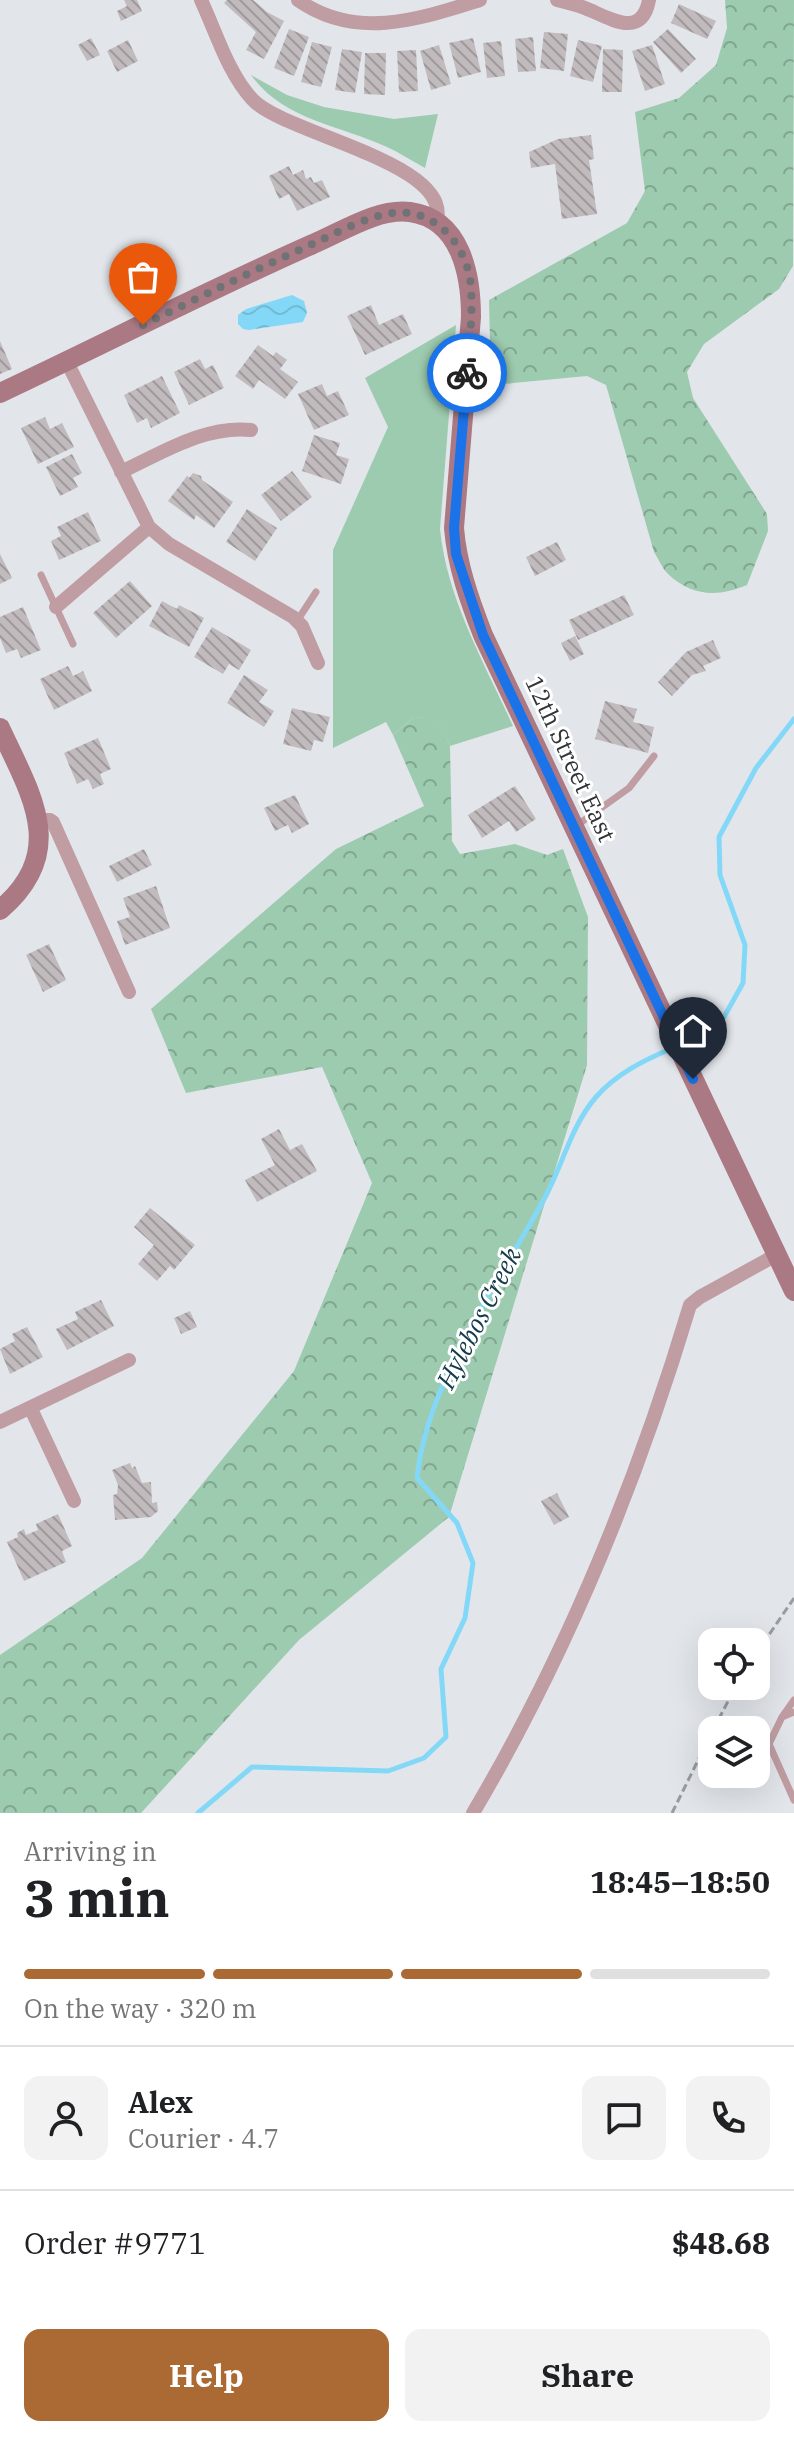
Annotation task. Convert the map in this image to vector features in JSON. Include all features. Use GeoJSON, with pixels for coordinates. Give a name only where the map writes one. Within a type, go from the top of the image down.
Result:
{"type":"FeatureCollection","features":[{"type":"Feature","properties":{"kind":"street","name":"12th Street East"},"geometry":{"type":"LineString","coordinates":[[201,0],[239,81],[252,100],[281,119],[413,176],[430,191],[437,204],[439,215],[431,220],[459,248],[471,286],[471,317],[455,506],[456,554],[483,635],[794,1291]]}},
{"type":"Feature","properties":{"kind":"street"},"geometry":{"type":"LineString","coordinates":[[298,0],[328,15],[359,23],[390,24],[417,20],[480,0]]}},
{"type":"Feature","properties":{"kind":"street"},"geometry":{"type":"LineString","coordinates":[[557,0],[582,7],[618,24],[628,24],[639,18],[646,11],[649,0]]}},
{"type":"Feature","properties":{"kind":"street"},"geometry":{"type":"LineString","coordinates":[[0,393],[354,226],[394,213],[410,212],[431,220]]}},
{"type":"Feature","properties":{"kind":"street"},"geometry":{"type":"LineString","coordinates":[[67,362],[149,527],[169,544],[297,621],[318,663]]}},
{"type":"Feature","properties":{"kind":"street"},"geometry":{"type":"LineString","coordinates":[[121,472],[198,437],[230,428],[251,430]]}},
{"type":"Feature","properties":{"kind":"street"},"geometry":{"type":"LineString","coordinates":[[56,607],[149,527]]}},
{"type":"Feature","properties":{"kind":"street"},"geometry":{"type":"LineString","coordinates":[[0,728],[39,820],[39,846],[34,868],[15,896],[0,910]]}},
{"type":"Feature","properties":{"kind":"street"},"geometry":{"type":"LineString","coordinates":[[39,820],[53,822],[129,992]]}},
{"type":"Feature","properties":{"kind":"street"},"geometry":{"type":"LineString","coordinates":[[473,1813],[547,1676],[598,1565],[650,1430],[690,1305],[776,1255]]}},
{"type":"Feature","properties":{"kind":"street"},"geometry":{"type":"LineString","coordinates":[[0,1422],[129,1360]]}},
{"type":"Feature","properties":{"kind":"street"},"geometry":{"type":"LineString","coordinates":[[31,1409],[74,1501]]}},
{"type":"Feature","properties":{"kind":"lane"},"geometry":{"type":"LineString","coordinates":[[41,575],[73,644]]}},
{"type":"Feature","properties":{"kind":"lane"},"geometry":{"type":"LineString","coordinates":[[297,621],[316,592]]}},
{"type":"Feature","properties":{"kind":"lane"},"geometry":{"type":"LineString","coordinates":[[574,827],[629,788],[654,756]]}},
{"type":"Feature","properties":{"kind":"lane"},"geometry":{"type":"LineString","coordinates":[[794,1700],[769,1744],[794,1800]]}},
{"type":"Feature","properties":{"kind":"lane"},"geometry":{"type":"LineString","coordinates":[[782,1717],[794,1712]]}},
{"type":"Feature","properties":{"kind":"path"},"geometry":{"type":"LineString","coordinates":[[770,1633],[794,1598]]}},
{"type":"Feature","properties":{"kind":"path"},"geometry":{"type":"LineString","coordinates":[[672,1813],[698,1760]]}},
{"type":"Feature","properties":{"kind":"green space"},"geometry":{"type":"Polygon","coordinates":[[[725,0],[794,0],[793,266],[779,289],[704,344],[687,372],[693,398],[767,514],[768,531],[747,585],[726,592],[706,593],[677,582],[666,572],[654,552],[606,385],[587,376],[491,385],[489,300],[627,223],[645,191],[635,112],[679,98],[716,65],[727,28],[725,0]]]}},
{"type":"Feature","properties":{"kind":"green space"},"geometry":{"type":"Polygon","coordinates":[[[251,75],[287,95],[324,107],[394,119],[438,114],[425,168],[369,139],[295,112],[264,90],[251,75]]]}},
{"type":"Feature","properties":{"kind":"green space"},"geometry":{"type":"Polygon","coordinates":[[[456,325],[440,529],[450,580],[459,605],[513,726],[450,746],[437,719],[414,717],[393,735],[386,722],[333,748],[333,550],[388,427],[365,378],[456,325]]]}},
{"type":"Feature","properties":{"kind":"green space"},"geometry":{"type":"Polygon","coordinates":[[[414,717],[437,718],[450,746],[452,841],[460,854],[515,844],[547,855],[563,849],[588,917],[587,1065],[449,1517],[299,1640],[141,1813],[0,1813],[0,1655],[142,1558],[294,1371],[372,1183],[322,1067],[186,1093],[151,1009],[336,849],[424,806],[393,735],[414,717]]]}},
{"type":"Feature","properties":{"kind":"water"},"geometry":{"type":"Polygon","coordinates":[[[292,295],[304,301],[307,313],[303,322],[249,330],[238,324],[238,315],[246,309],[292,295]]]}},
{"type":"Feature","properties":{"kind":"building"},"geometry":{"type":"Polygon","coordinates":[[[124,0],[137,0],[142,11],[121,21],[117,11],[127,6],[124,0]]]}},
{"type":"Feature","properties":{"kind":"building"},"geometry":{"type":"Polygon","coordinates":[[[227,0],[253,0],[284,21],[264,59],[246,50],[256,32],[224,3],[227,0]]]}},
{"type":"Feature","properties":{"kind":"building"},"geometry":{"type":"Polygon","coordinates":[[[679,4],[716,21],[707,39],[671,23],[679,4]]]}},
{"type":"Feature","properties":{"kind":"building"},"geometry":{"type":"Polygon","coordinates":[[[289,29],[309,37],[294,76],[274,68],[289,29]]]}},
{"type":"Feature","properties":{"kind":"building"},"geometry":{"type":"Polygon","coordinates":[[[668,29],[696,59],[681,73],[653,42],[668,29]]]}},
{"type":"Feature","properties":{"kind":"building"},"geometry":{"type":"Polygon","coordinates":[[[544,32],[568,34],[564,71],[540,68],[544,32]]]}},
{"type":"Feature","properties":{"kind":"building"},"geometry":{"type":"Polygon","coordinates":[[[533,37],[536,71],[518,72],[515,39],[533,37]]]}},
{"type":"Feature","properties":{"kind":"building"},"geometry":{"type":"Polygon","coordinates":[[[91,38],[100,55],[87,61],[78,45],[91,38]]]}},
{"type":"Feature","properties":{"kind":"building"},"geometry":{"type":"Polygon","coordinates":[[[473,38],[481,72],[458,78],[449,43],[473,38]]]}},
{"type":"Feature","properties":{"kind":"building"},"geometry":{"type":"Polygon","coordinates":[[[128,40],[138,61],[117,72],[107,51],[128,40]]]}},
{"type":"Feature","properties":{"kind":"building"},"geometry":{"type":"Polygon","coordinates":[[[578,40],[602,46],[593,82],[570,76],[578,40]]]}},
{"type":"Feature","properties":{"kind":"building"},"geometry":{"type":"Polygon","coordinates":[[[501,41],[505,76],[487,78],[483,43],[501,41]]]}},
{"type":"Feature","properties":{"kind":"building"},"geometry":{"type":"Polygon","coordinates":[[[312,42],[332,47],[321,87],[301,82],[312,42]]]}},
{"type":"Feature","properties":{"kind":"building"},"geometry":{"type":"Polygon","coordinates":[[[439,45],[451,84],[431,90],[420,51],[439,45]]]}},
{"type":"Feature","properties":{"kind":"building"},"geometry":{"type":"Polygon","coordinates":[[[652,45],[665,84],[645,91],[632,51],[652,45]]]}},
{"type":"Feature","properties":{"kind":"building"},"geometry":{"type":"Polygon","coordinates":[[[342,49],[362,52],[355,93],[335,90],[342,49]]]}},
{"type":"Feature","properties":{"kind":"building"},"geometry":{"type":"Polygon","coordinates":[[[603,49],[623,50],[622,92],[602,92],[603,49]]]}},
{"type":"Feature","properties":{"kind":"building"},"geometry":{"type":"Polygon","coordinates":[[[416,50],[418,91],[399,92],[397,51],[416,50]]]}},
{"type":"Feature","properties":{"kind":"building"},"geometry":{"type":"Polygon","coordinates":[[[365,53],[386,53],[385,95],[364,94],[365,53]]]}},
{"type":"Feature","properties":{"kind":"building"},"geometry":{"type":"Polygon","coordinates":[[[591,135],[594,159],[589,160],[597,214],[562,219],[555,164],[531,168],[529,152],[558,139],[591,135]]]}},
{"type":"Feature","properties":{"kind":"building"},"geometry":{"type":"Polygon","coordinates":[[[289,166],[293,175],[303,170],[306,179],[311,177],[314,183],[322,180],[330,197],[297,211],[289,194],[279,199],[269,176],[289,166]]]}},
{"type":"Feature","properties":{"kind":"building"},"geometry":{"type":"Polygon","coordinates":[[[371,305],[379,325],[403,314],[412,334],[365,355],[347,316],[371,305]]]}},
{"type":"Feature","properties":{"kind":"building"},"geometry":{"type":"Polygon","coordinates":[[[0,341],[12,369],[0,374],[0,341]]]}},
{"type":"Feature","properties":{"kind":"building"},"geometry":{"type":"Polygon","coordinates":[[[258,345],[273,356],[276,352],[287,360],[280,369],[298,382],[285,399],[259,380],[253,389],[235,376],[258,345]]]}},
{"type":"Feature","properties":{"kind":"building"},"geometry":{"type":"Polygon","coordinates":[[[200,359],[205,369],[213,365],[224,388],[189,405],[174,372],[200,359]]]}},
{"type":"Feature","properties":{"kind":"building"},"geometry":{"type":"Polygon","coordinates":[[[162,376],[180,413],[151,428],[147,418],[137,423],[124,395],[162,376]]]}},
{"type":"Feature","properties":{"kind":"building"},"geometry":{"type":"Polygon","coordinates":[[[322,384],[327,396],[338,391],[349,415],[314,430],[298,394],[322,384]]]}},
{"type":"Feature","properties":{"kind":"building"},"geometry":{"type":"Polygon","coordinates":[[[45,417],[50,429],[62,423],[74,447],[38,464],[21,428],[45,417]]]}},
{"type":"Feature","properties":{"kind":"building"},"geometry":{"type":"Polygon","coordinates":[[[314,435],[340,443],[336,455],[349,459],[341,484],[302,471],[314,435]]]}},
{"type":"Feature","properties":{"kind":"building"},"geometry":{"type":"Polygon","coordinates":[[[72,454],[82,473],[73,478],[78,487],[60,496],[46,467],[72,454]]]}},
{"type":"Feature","properties":{"kind":"building"},"geometry":{"type":"Polygon","coordinates":[[[292,471],[312,497],[281,521],[261,495],[292,471]]]}},
{"type":"Feature","properties":{"kind":"building"},"geometry":{"type":"Polygon","coordinates":[[[193,473],[233,502],[214,528],[196,515],[194,520],[168,501],[187,476],[189,478],[193,473]]]}},
{"type":"Feature","properties":{"kind":"building"},"geometry":{"type":"Polygon","coordinates":[[[247,509],[277,528],[255,561],[226,542],[247,509]]]}},
{"type":"Feature","properties":{"kind":"building"},"geometry":{"type":"Polygon","coordinates":[[[88,512],[101,541],[59,560],[51,541],[61,536],[57,527],[88,512]]]}},
{"type":"Feature","properties":{"kind":"building"},"geometry":{"type":"Polygon","coordinates":[[[557,542],[566,560],[535,576],[526,557],[557,542]]]}},
{"type":"Feature","properties":{"kind":"building"},"geometry":{"type":"Polygon","coordinates":[[[0,554],[12,578],[0,584],[0,554]]]}},
{"type":"Feature","properties":{"kind":"building"},"geometry":{"type":"Polygon","coordinates":[[[130,581],[152,606],[116,638],[93,613],[130,581]]]}},
{"type":"Feature","properties":{"kind":"building"},"geometry":{"type":"Polygon","coordinates":[[[624,595],[634,615],[578,640],[569,620],[624,595]]]}},
{"type":"Feature","properties":{"kind":"building"},"geometry":{"type":"Polygon","coordinates":[[[162,601],[177,609],[179,605],[204,618],[189,647],[149,626],[162,601]]]}},
{"type":"Feature","properties":{"kind":"building"},"geometry":{"type":"Polygon","coordinates":[[[23,607],[41,650],[21,658],[17,649],[6,653],[0,638],[0,617],[23,607]]]}},
{"type":"Feature","properties":{"kind":"building"},"geometry":{"type":"Polygon","coordinates":[[[212,627],[251,650],[239,670],[229,664],[223,674],[194,657],[212,627]]]}},
{"type":"Feature","properties":{"kind":"building"},"geometry":{"type":"Polygon","coordinates":[[[575,636],[584,654],[570,661],[561,643],[575,636]]]}},
{"type":"Feature","properties":{"kind":"building"},"geometry":{"type":"Polygon","coordinates":[[[713,640],[721,658],[703,666],[706,671],[692,675],[672,696],[658,682],[686,652],[713,640]]]}},
{"type":"Feature","properties":{"kind":"building"},"geometry":{"type":"Polygon","coordinates":[[[68,666],[73,676],[83,671],[92,691],[54,710],[40,679],[68,666]]]}},
{"type":"Feature","properties":{"kind":"building"},"geometry":{"type":"Polygon","coordinates":[[[244,675],[268,690],[259,702],[274,711],[264,727],[227,703],[244,675]]]}},
{"type":"Feature","properties":{"kind":"building"},"geometry":{"type":"Polygon","coordinates":[[[605,701],[637,709],[633,722],[654,727],[648,753],[595,739],[605,701]]]}},
{"type":"Feature","properties":{"kind":"building"},"geometry":{"type":"Polygon","coordinates":[[[292,708],[330,717],[323,742],[314,740],[311,751],[283,744],[292,708]]]}},
{"type":"Feature","properties":{"kind":"building"},"geometry":{"type":"Polygon","coordinates":[[[98,738],[111,769],[100,774],[104,784],[93,789],[88,779],[77,784],[64,753],[98,738]]]}},
{"type":"Feature","properties":{"kind":"building"},"geometry":{"type":"Polygon","coordinates":[[[515,786],[536,819],[516,832],[509,821],[482,838],[468,815],[515,786]]]}},
{"type":"Feature","properties":{"kind":"building"},"geometry":{"type":"Polygon","coordinates":[[[295,795],[309,824],[292,833],[288,825],[275,831],[264,808],[295,795]]]}},
{"type":"Feature","properties":{"kind":"building"},"geometry":{"type":"Polygon","coordinates":[[[144,849],[152,865],[117,882],[109,866],[144,849]]]}},
{"type":"Feature","properties":{"kind":"building"},"geometry":{"type":"Polygon","coordinates":[[[156,886],[170,928],[125,945],[117,921],[130,917],[123,898],[156,886]]]}},
{"type":"Feature","properties":{"kind":"building"},"geometry":{"type":"Polygon","coordinates":[[[49,944],[66,980],[43,992],[26,955],[49,944]]]}},
{"type":"Feature","properties":{"kind":"building"},"geometry":{"type":"Polygon","coordinates":[[[279,1129],[290,1150],[302,1144],[317,1171],[257,1202],[245,1180],[275,1165],[261,1139],[279,1129]]]}},
{"type":"Feature","properties":{"kind":"building"},"geometry":{"type":"Polygon","coordinates":[[[150,1208],[195,1245],[174,1270],[170,1266],[157,1281],[138,1264],[154,1245],[134,1227],[150,1208]]]}},
{"type":"Feature","properties":{"kind":"building"},"geometry":{"type":"Polygon","coordinates":[[[101,1300],[114,1326],[67,1350],[56,1329],[78,1319],[75,1312],[101,1300]]]}},
{"type":"Feature","properties":{"kind":"building"},"geometry":{"type":"Polygon","coordinates":[[[190,1311],[197,1327],[181,1334],[174,1318],[190,1311]]]}},
{"type":"Feature","properties":{"kind":"building"},"geometry":{"type":"Polygon","coordinates":[[[27,1327],[43,1357],[10,1374],[0,1349],[15,1341],[12,1334],[27,1327]]]}},
{"type":"Feature","properties":{"kind":"building"},"geometry":{"type":"Polygon","coordinates":[[[130,1463],[132,1468],[135,1466],[142,1483],[151,1482],[152,1503],[157,1502],[158,1511],[151,1517],[115,1520],[113,1495],[117,1494],[118,1485],[112,1470],[130,1463]]]}},
{"type":"Feature","properties":{"kind":"building"},"geometry":{"type":"Polygon","coordinates":[[[557,1493],[569,1517],[554,1525],[541,1501],[557,1493]]]}},
{"type":"Feature","properties":{"kind":"building"},"geometry":{"type":"Polygon","coordinates":[[[58,1514],[72,1546],[62,1551],[66,1562],[24,1581],[7,1542],[18,1537],[17,1533],[24,1529],[26,1535],[38,1530],[36,1524],[58,1514]]]}},
{"type":"Feature","properties":{"kind":"waterway","name":"Hylebos Creek"},"geometry":{"type":"LineString","coordinates":[[682,1044],[693,1040],[724,1017],[743,983],[745,945],[720,875],[719,837],[756,768],[794,719]]}},
{"type":"Feature","properties":{"kind":"waterway","name":"Hylebos Creek"},"geometry":{"type":"LineString","coordinates":[[198,1813],[252,1767],[388,1771],[424,1758],[446,1737],[441,1669],[465,1618],[473,1563],[457,1523],[417,1478],[423,1442],[434,1406],[466,1335],[543,1201],[587,1109],[604,1089],[622,1075],[673,1048]]}},
{"type":"Feature","properties":{"kind":"way so far"},"geometry":{"type":"LineString","coordinates":[[143,325],[354,226],[377,217],[410,212],[426,217],[443,228],[465,261],[471,286],[467,373]]}},
{"type":"Feature","properties":{"kind":"route"},"geometry":{"type":"LineString","coordinates":[[467,373],[454,528],[456,554],[469,597],[483,635],[693,1079]]}}]}
